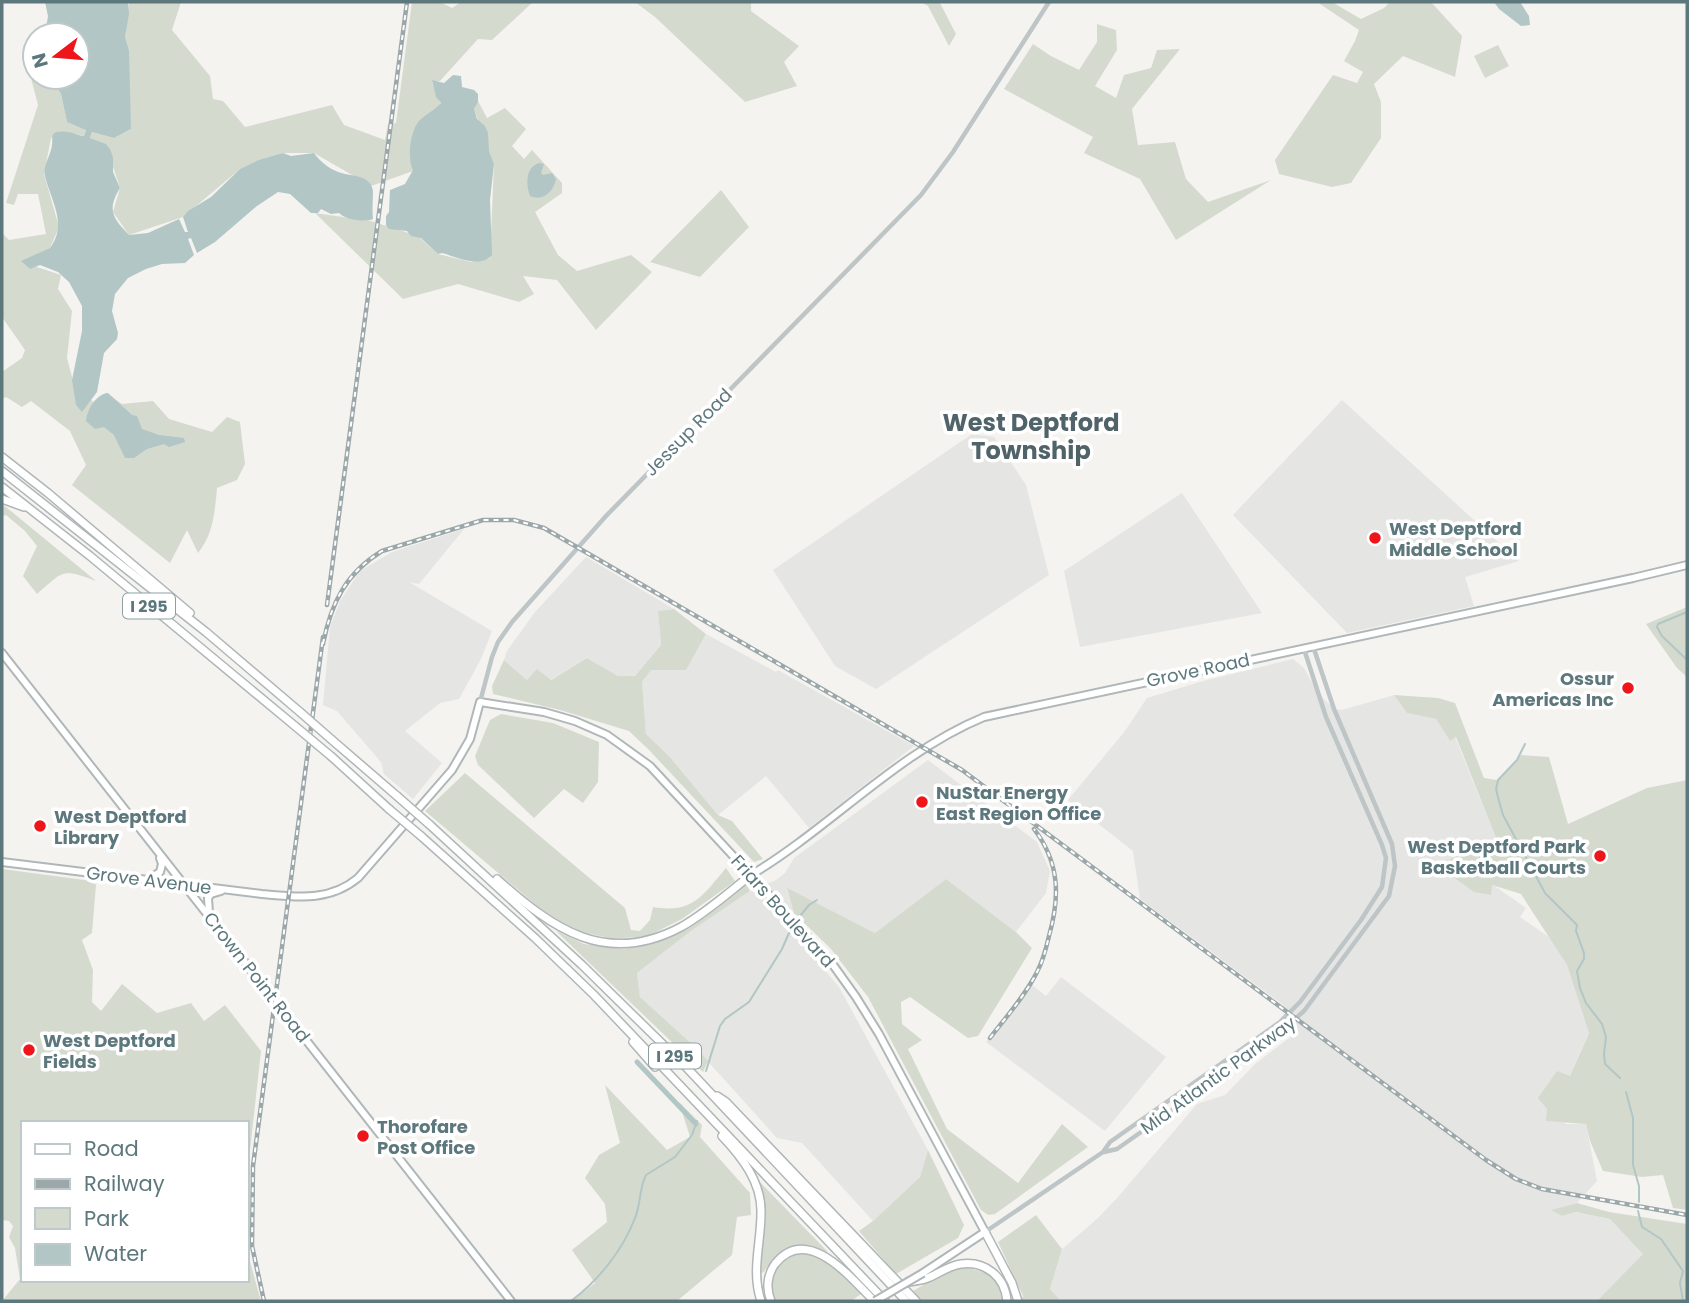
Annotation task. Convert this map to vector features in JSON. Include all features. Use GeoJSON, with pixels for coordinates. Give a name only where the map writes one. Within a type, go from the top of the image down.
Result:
{"type":"FeatureCollection","features":[{"type":"Feature","properties":{"kind":"highway"},"geometry":{"type":"LineString","coordinates":[[2,457],[196,617],[206,632]]}},
{"type":"Feature","properties":{"kind":"highway","name":"I 295"},"geometry":{"type":"LineString","coordinates":[[2,471],[206,632],[468,859],[611,994],[709,1092],[906,1301]]}},
{"type":"Feature","properties":{"kind":"highway","name":"I 295"},"geometry":{"type":"LineString","coordinates":[[2,487],[90,555],[332,757],[572,973],[885,1301]]}},
{"type":"Feature","properties":{"kind":"highway"},"geometry":{"type":"LineString","coordinates":[[2,499],[30,509]]}},
{"type":"Feature","properties":{"kind":"highway"},"geometry":{"type":"LineString","coordinates":[[468,859],[488,871],[527,905],[562,929],[596,942],[620,944],[645,941],[684,925],[751,875]]}},
{"type":"Feature","properties":{"kind":"highway"},"geometry":{"type":"LineString","coordinates":[[618,1022],[638,1049],[727,1141],[748,1169],[761,1202],[755,1280],[761,1301]]}},
{"type":"Feature","properties":{"kind":"highway"},"geometry":{"type":"LineString","coordinates":[[709,1092],[726,1102],[916,1301]]}},
{"type":"Feature","properties":{"kind":"highway"},"geometry":{"type":"LineString","coordinates":[[985,1232],[1012,1283],[1018,1301]]}},
{"type":"Feature","properties":{"kind":"highway"},"geometry":{"type":"LineString","coordinates":[[771,1301],[768,1294],[771,1269],[779,1259],[799,1250],[814,1251],[830,1259],[875,1301]]}},
{"type":"Feature","properties":{"kind":"highway"},"geometry":{"type":"LineString","coordinates":[[907,1282],[961,1264],[983,1266],[999,1278],[1006,1291],[1007,1301]]}},
{"type":"Feature","properties":{"kind":"main road","name":"Grove Road"},"geometry":{"type":"LineString","coordinates":[[751,875],[925,748],[965,724],[992,714],[1687,565]]}},
{"type":"Feature","properties":{"kind":"main road","name":"Crown Point Road"},"geometry":{"type":"LineString","coordinates":[[2,653],[511,1301]]}},
{"type":"Feature","properties":{"kind":"main road","name":"Friars Boulevard"},"geometry":{"type":"LineString","coordinates":[[480,702],[560,716],[607,736],[650,766],[831,962],[869,1015],[985,1232]]}},
{"type":"Feature","properties":{"kind":"main road","name":"Jessup Road"},"geometry":{"type":"LineString","coordinates":[[358,878],[452,770],[470,739],[480,702]]}},
{"type":"Feature","properties":{"kind":"main road"},"geometry":{"type":"LineString","coordinates":[[148,880],[162,869],[155,847]]}},
{"type":"Feature","properties":{"kind":"main road","name":"Grove Avenue"},"geometry":{"type":"LineString","coordinates":[[2,862],[297,897],[333,893],[358,878]]}},
{"type":"Feature","properties":{"kind":"main road"},"geometry":{"type":"LineString","coordinates":[[211,919],[208,898],[211,894],[223,890]]}},
{"type":"Feature","properties":{"kind":"main road","name":"Mid Atlantic Parkway"},"geometry":{"type":"LineString","coordinates":[[924,1276],[985,1232]]}},
{"type":"Feature","properties":{"kind":"main road"},"geometry":{"type":"LineString","coordinates":[[875,1301],[907,1282]]}},
{"type":"Feature","properties":{"kind":"street","name":"Jessup Road"},"geometry":{"type":"LineString","coordinates":[[480,702],[498,642],[512,622],[606,516],[921,195],[953,152],[1049,2]]}},
{"type":"Feature","properties":{"kind":"street","name":"Mid Atlantic Parkway"},"geometry":{"type":"LineString","coordinates":[[985,1232],[1104,1152],[1116,1149],[1288,1027],[1314,1000],[1389,895],[1395,866],[1392,844],[1334,709],[1312,646]]}},
{"type":"Feature","properties":{"kind":"street","name":"Mid Atlantic Parkway"},"geometry":{"type":"LineString","coordinates":[[1104,1152],[1110,1142],[1280,1022],[1300,1002],[1382,887],[1386,858],[1382,845],[1326,717],[1303,648]]}},
{"type":"Feature","properties":{"kind":"shaded area","name":"West Deptford Middle School"},"geometry":{"type":"Polygon","coordinates":[[[1342,400],[1519,561],[1465,577],[1474,606],[1347,633],[1233,515],[1342,400]]]}},
{"type":"Feature","properties":{"kind":"shaded area"},"geometry":{"type":"Polygon","coordinates":[[[972,434],[994,437],[1026,485],[1049,575],[876,689],[835,666],[773,570],[972,434]]]}},
{"type":"Feature","properties":{"kind":"shaded area"},"geometry":{"type":"Polygon","coordinates":[[[1182,493],[1262,613],[1080,647],[1064,571],[1182,493]]]}},
{"type":"Feature","properties":{"kind":"shaded area"},"geometry":{"type":"Polygon","coordinates":[[[464,529],[419,584],[409,582],[492,631],[481,659],[459,699],[440,703],[405,731],[442,763],[413,799],[384,774],[381,762],[337,711],[323,705],[330,627],[340,601],[360,571],[392,552],[464,529]]]}},
{"type":"Feature","properties":{"kind":"shaded area"},"geometry":{"type":"Polygon","coordinates":[[[586,557],[674,609],[658,611],[661,645],[635,676],[618,676],[587,658],[550,680],[527,680],[504,660],[507,651],[535,612],[586,557]]]}},
{"type":"Feature","properties":{"kind":"shaded area"},"geometry":{"type":"Polygon","coordinates":[[[706,634],[776,672],[778,670],[914,746],[809,828],[766,776],[718,815],[669,756],[646,734],[642,682],[650,670],[686,669],[706,634]]]}},
{"type":"Feature","properties":{"kind":"shaded area"},"geometry":{"type":"Polygon","coordinates":[[[1293,659],[1304,668],[1318,693],[1334,709],[1342,710],[1394,695],[1407,713],[1436,719],[1450,741],[1455,737],[1496,838],[1437,865],[1492,884],[1526,908],[1520,917],[1549,937],[1567,965],[1589,1032],[1570,1076],[1565,1124],[1586,1124],[1597,1181],[1577,1203],[1552,1210],[1562,1216],[1574,1212],[1610,1219],[1644,1254],[1597,1301],[1061,1301],[1050,1289],[1062,1249],[1118,1197],[1197,1104],[1225,1095],[1255,1064],[1297,1032],[1283,1005],[1140,899],[1133,851],[1068,800],[1125,731],[1147,698],[1293,659]]]}},
{"type":"Feature","properties":{"kind":"shaded area"},"geometry":{"type":"Polygon","coordinates":[[[928,760],[1037,842],[1050,871],[1046,893],[1016,932],[946,879],[875,933],[787,889],[805,947],[839,987],[928,1150],[920,1177],[873,1221],[802,1143],[777,1138],[693,1045],[640,997],[637,973],[691,931],[750,891],[776,880],[785,873],[794,858],[928,760]]]}},
{"type":"Feature","properties":{"kind":"shaded area"},"geometry":{"type":"Polygon","coordinates":[[[1061,977],[1166,1057],[1105,1131],[986,1042],[1031,984],[1046,996],[1061,977]]]}},
{"type":"Feature","properties":{"kind":"green space"},"geometry":{"type":"Polygon","coordinates":[[[129,2],[181,2],[172,30],[210,76],[213,99],[223,101],[245,127],[332,105],[344,125],[385,140],[388,124],[396,123],[412,2],[440,2],[452,8],[461,2],[533,2],[492,40],[478,39],[440,81],[432,82],[441,105],[416,125],[413,171],[371,186],[314,153],[283,153],[240,169],[183,217],[129,235],[113,212],[120,188],[106,145],[90,138],[92,132],[114,138],[131,129],[125,37],[129,2]]]}},
{"type":"Feature","properties":{"kind":"green space"},"geometry":{"type":"Polygon","coordinates":[[[635,2],[751,2],[751,11],[799,46],[784,62],[797,86],[745,102],[655,17],[635,2]]]}},
{"type":"Feature","properties":{"kind":"green space"},"geometry":{"type":"Polygon","coordinates":[[[921,2],[940,3],[956,34],[949,46],[928,6],[921,2]]]}},
{"type":"Feature","properties":{"kind":"green space"},"geometry":{"type":"Polygon","coordinates":[[[1317,2],[1332,2],[1361,19],[1384,8],[1390,2],[1431,2],[1462,36],[1455,77],[1403,56],[1374,84],[1381,102],[1381,138],[1351,183],[1332,187],[1279,174],[1275,160],[1333,75],[1357,83],[1363,72],[1344,61],[1359,30],[1317,2]]]}},
{"type":"Feature","properties":{"kind":"green space"},"geometry":{"type":"Polygon","coordinates":[[[1097,24],[1116,30],[1117,50],[1095,86],[1116,98],[1124,75],[1151,68],[1157,50],[1180,49],[1132,109],[1138,145],[1175,142],[1186,179],[1208,202],[1271,180],[1176,240],[1140,179],[1084,153],[1093,137],[1004,89],[1033,44],[1079,70],[1097,42],[1097,24]]]}},
{"type":"Feature","properties":{"kind":"green space"},"geometry":{"type":"Polygon","coordinates":[[[1498,45],[1509,66],[1485,78],[1474,56],[1498,45]]]}},
{"type":"Feature","properties":{"kind":"green space"},"geometry":{"type":"Polygon","coordinates":[[[34,91],[59,91],[67,122],[86,129],[84,136],[60,131],[51,138],[44,174],[59,227],[50,248],[22,262],[61,275],[58,289],[72,311],[67,358],[81,411],[89,396],[93,402],[106,393],[122,404],[153,401],[169,419],[212,432],[227,417],[240,422],[245,464],[237,480],[217,488],[210,531],[198,553],[187,530],[170,563],[72,485],[86,465],[70,431],[31,401],[22,407],[6,397],[2,399],[2,372],[22,358],[25,350],[2,317],[2,233],[9,240],[46,234],[38,194],[18,194],[14,205],[6,203],[38,105],[34,91]]]}},
{"type":"Feature","properties":{"kind":"green space"},"geometry":{"type":"Polygon","coordinates":[[[478,101],[487,118],[505,108],[526,129],[512,146],[524,159],[532,150],[562,183],[562,193],[535,212],[558,255],[577,271],[631,255],[652,272],[596,330],[557,280],[523,276],[534,294],[519,302],[458,284],[403,299],[315,213],[371,221],[418,236],[438,254],[471,262],[490,258],[494,165],[474,109],[478,101]]]}},
{"type":"Feature","properties":{"kind":"green space"},"geometry":{"type":"Polygon","coordinates":[[[721,190],[749,227],[700,277],[650,262],[721,190]]]}},
{"type":"Feature","properties":{"kind":"green space"},"geometry":{"type":"Polygon","coordinates":[[[2,505],[96,581],[76,574],[64,574],[37,594],[23,576],[37,546],[25,531],[6,515],[2,516],[2,505]]]}},
{"type":"Feature","properties":{"kind":"green space"},"geometry":{"type":"Polygon","coordinates":[[[1687,607],[1687,677],[1677,668],[1646,624],[1687,607]]]}},
{"type":"Feature","properties":{"kind":"green space"},"geometry":{"type":"Polygon","coordinates":[[[674,609],[706,634],[686,670],[651,670],[642,682],[646,734],[669,756],[718,815],[732,821],[763,859],[754,862],[629,731],[560,710],[493,694],[492,686],[504,660],[527,680],[537,669],[551,680],[587,658],[618,676],[635,676],[661,645],[658,611],[674,609]]]}},
{"type":"Feature","properties":{"kind":"green space"},"geometry":{"type":"Polygon","coordinates":[[[1394,695],[1438,698],[1455,703],[1484,778],[1497,780],[1521,755],[1549,757],[1568,824],[1647,788],[1687,780],[1687,1210],[1673,1208],[1663,1175],[1642,1177],[1603,1171],[1586,1124],[1546,1121],[1547,1109],[1538,1098],[1557,1071],[1570,1076],[1589,1033],[1567,965],[1521,894],[1492,885],[1491,895],[1474,892],[1437,865],[1496,838],[1456,737],[1450,741],[1436,719],[1407,713],[1394,695]]]}},
{"type":"Feature","properties":{"kind":"green space"},"geometry":{"type":"Polygon","coordinates":[[[501,714],[553,723],[599,742],[598,782],[583,803],[564,789],[534,818],[478,765],[475,756],[490,720],[501,714]]]}},
{"type":"Feature","properties":{"kind":"green space"},"geometry":{"type":"Polygon","coordinates":[[[465,773],[625,908],[631,930],[640,931],[650,920],[653,907],[678,908],[696,900],[726,868],[735,881],[682,919],[648,936],[612,939],[562,927],[425,811],[465,773]]]}},
{"type":"Feature","properties":{"kind":"green space"},"geometry":{"type":"Polygon","coordinates":[[[2,869],[92,881],[96,885],[92,933],[82,940],[93,970],[92,1002],[101,1011],[122,984],[157,1013],[191,1003],[204,1021],[225,1005],[261,1051],[248,1168],[248,1121],[21,1121],[21,1282],[248,1282],[248,1255],[261,1301],[2,1301],[20,1279],[15,1248],[9,1237],[13,1226],[9,1221],[2,1220],[2,869]]]}},
{"type":"Feature","properties":{"kind":"green space"},"geometry":{"type":"Polygon","coordinates":[[[946,879],[1016,932],[1032,948],[978,1036],[968,1038],[910,997],[901,1002],[902,1024],[922,1040],[908,1049],[947,1129],[1018,1183],[1062,1124],[1088,1147],[995,1214],[988,1215],[981,1210],[868,997],[831,949],[794,913],[787,888],[875,933],[946,879]]]}},
{"type":"Feature","properties":{"kind":"green space"},"geometry":{"type":"Polygon","coordinates":[[[746,884],[750,891],[691,931],[637,973],[640,997],[708,1061],[703,1072],[556,931],[584,944],[626,949],[679,933],[746,884]]]}},
{"type":"Feature","properties":{"kind":"green space"},"geometry":{"type":"Polygon","coordinates":[[[605,1085],[667,1150],[690,1137],[679,1102],[702,1125],[700,1137],[750,1193],[751,1215],[737,1217],[732,1255],[677,1301],[572,1301],[595,1283],[572,1250],[607,1222],[605,1204],[585,1178],[599,1155],[620,1143],[605,1085]]]}},
{"type":"Feature","properties":{"kind":"green space"},"geometry":{"type":"Polygon","coordinates":[[[928,1150],[964,1225],[958,1238],[896,1274],[859,1231],[920,1177],[928,1150]]]}},
{"type":"Feature","properties":{"kind":"green space"},"geometry":{"type":"Polygon","coordinates":[[[757,1179],[828,1252],[791,1248],[778,1255],[763,1273],[759,1271],[766,1214],[757,1179]]]}},
{"type":"Feature","properties":{"kind":"green space"},"geometry":{"type":"Polygon","coordinates":[[[1577,1203],[1609,1212],[1687,1224],[1687,1301],[1597,1301],[1643,1254],[1610,1219],[1575,1212],[1562,1216],[1551,1210],[1577,1203]]]}},
{"type":"Feature","properties":{"kind":"green space"},"geometry":{"type":"Polygon","coordinates":[[[1036,1215],[1062,1249],[1050,1289],[1061,1301],[1022,1301],[1023,1296],[998,1242],[1036,1215]]]}},
{"type":"Feature","properties":{"kind":"green space"},"geometry":{"type":"Polygon","coordinates":[[[799,1253],[826,1262],[861,1294],[851,1301],[775,1301],[772,1285],[775,1268],[784,1258],[799,1253]]]}},
{"type":"Feature","properties":{"kind":"green space"},"geometry":{"type":"Polygon","coordinates":[[[961,1267],[984,1272],[995,1280],[1002,1292],[1003,1301],[922,1301],[913,1291],[940,1275],[961,1267]]]}},
{"type":"Feature","properties":{"kind":"water"},"geometry":{"type":"Polygon","coordinates":[[[45,2],[128,2],[125,37],[129,51],[131,129],[114,138],[92,132],[90,138],[106,144],[110,149],[113,172],[120,188],[113,213],[129,235],[148,233],[179,219],[185,232],[188,232],[183,217],[188,211],[211,197],[240,169],[283,153],[291,156],[314,153],[333,169],[368,181],[373,191],[373,219],[365,221],[350,219],[339,213],[331,214],[321,209],[318,213],[311,213],[290,194],[278,192],[197,253],[191,238],[188,239],[194,255],[185,263],[162,264],[128,278],[115,294],[112,311],[117,339],[104,353],[97,392],[82,412],[76,405],[72,380],[82,331],[82,306],[69,282],[58,272],[40,265],[30,269],[21,261],[50,248],[58,230],[56,212],[44,172],[53,135],[63,131],[84,136],[86,130],[67,122],[59,91],[91,91],[91,21],[47,21],[45,2]]]}},
{"type":"Feature","properties":{"kind":"water"},"geometry":{"type":"Polygon","coordinates":[[[1494,2],[1520,2],[1529,16],[1530,25],[1521,26],[1494,2]]]}},
{"type":"Feature","properties":{"kind":"water"},"geometry":{"type":"Polygon","coordinates":[[[453,75],[461,76],[462,87],[478,94],[474,109],[477,119],[488,133],[489,151],[494,164],[490,200],[492,255],[475,262],[438,254],[421,238],[411,236],[407,231],[389,229],[386,225],[390,190],[405,184],[413,170],[410,152],[416,126],[441,103],[436,97],[432,80],[444,83],[453,75]]]}},
{"type":"Feature","properties":{"kind":"water"},"geometry":{"type":"Polygon","coordinates":[[[544,164],[541,173],[543,175],[552,173],[556,179],[553,188],[539,198],[530,196],[528,177],[534,165],[544,164]]]}},
{"type":"Feature","properties":{"kind":"water"},"geometry":{"type":"Polygon","coordinates":[[[108,393],[132,415],[137,416],[142,429],[159,435],[184,438],[185,442],[169,447],[164,444],[147,449],[134,458],[125,458],[114,435],[104,427],[95,429],[86,421],[93,403],[108,393]]]}},
{"type":"Feature","properties":{"kind":"waterway"},"geometry":{"type":"LineString","coordinates":[[1687,612],[1658,624],[1657,627],[1662,636],[1687,660]]}},
{"type":"Feature","properties":{"kind":"waterway"},"geometry":{"type":"LineString","coordinates":[[1525,744],[1517,760],[1498,780],[1496,789],[1499,801],[1503,815],[1545,893],[1577,925],[1576,931],[1584,953],[1584,959],[1577,971],[1580,988],[1586,1003],[1602,1024],[1606,1037],[1605,1064],[1620,1078]]}},
{"type":"Feature","properties":{"kind":"waterway"},"geometry":{"type":"LineString","coordinates":[[800,916],[817,900]]}},
{"type":"Feature","properties":{"kind":"waterway"},"geometry":{"type":"LineString","coordinates":[[706,1071],[720,1026],[725,1019],[749,1002],[789,933]]}},
{"type":"Feature","properties":{"kind":"waterway"},"geometry":{"type":"LineString","coordinates":[[637,1062],[696,1124]]}},
{"type":"Feature","properties":{"kind":"waterway"},"geometry":{"type":"LineString","coordinates":[[1626,1092],[1633,1118],[1633,1165],[1639,1186],[1639,1202]]}},
{"type":"Feature","properties":{"kind":"waterway"},"geometry":{"type":"LineString","coordinates":[[571,1301],[600,1274],[624,1242],[637,1213],[646,1175],[675,1157],[692,1135],[697,1121]]}},
{"type":"Feature","properties":{"kind":"waterway"},"geometry":{"type":"LineString","coordinates":[[1638,1211],[1642,1227],[1661,1239],[1683,1271],[1680,1283],[1683,1301]]}},
{"type":"Feature","properties":{"kind":"railway"},"geometry":{"type":"LineString","coordinates":[[327,605],[407,2]]}},
{"type":"Feature","properties":{"kind":"railway"},"geometry":{"type":"LineString","coordinates":[[323,644],[342,590],[359,569],[382,551],[483,520],[514,520],[544,528],[962,770],[1486,1160],[1516,1179],[1542,1189],[1687,1215]]}},
{"type":"Feature","properties":{"kind":"railway"},"geometry":{"type":"LineString","coordinates":[[264,1301],[252,1246],[253,1166],[323,637]]}},
{"type":"Feature","properties":{"kind":"railway"},"geometry":{"type":"LineString","coordinates":[[990,1038],[1037,972],[1053,922],[1056,894],[1053,868],[1043,842],[1034,829]]}},
{"type":"Feature","properties":{"kind":"place","name":"West Deptford Middle School"},"geometry":{"type":"Point","coordinates":[1375,538]}},
{"type":"Feature","properties":{"kind":"place","name":"Ossur Americas Inc"},"geometry":{"type":"Point","coordinates":[1628,688]}},
{"type":"Feature","properties":{"kind":"place","name":"NuStar Energy East Region Office"},"geometry":{"type":"Point","coordinates":[922,802]}},
{"type":"Feature","properties":{"kind":"place","name":"West Deptford Library"},"geometry":{"type":"Point","coordinates":[40,826]}},
{"type":"Feature","properties":{"kind":"place","name":"West Deptford Park Basketball Courts"},"geometry":{"type":"Point","coordinates":[1600,856]}},
{"type":"Feature","properties":{"kind":"place","name":"West Deptford Fields"},"geometry":{"type":"Point","coordinates":[29,1050]}},
{"type":"Feature","properties":{"kind":"place","name":"Thorofare Post Office"},"geometry":{"type":"Point","coordinates":[363,1136]}},
{"type":"Feature","properties":{"kind":"district","name":"West Deptford Township"},"geometry":{"type":"Point","coordinates":[1031,436]}}]}
